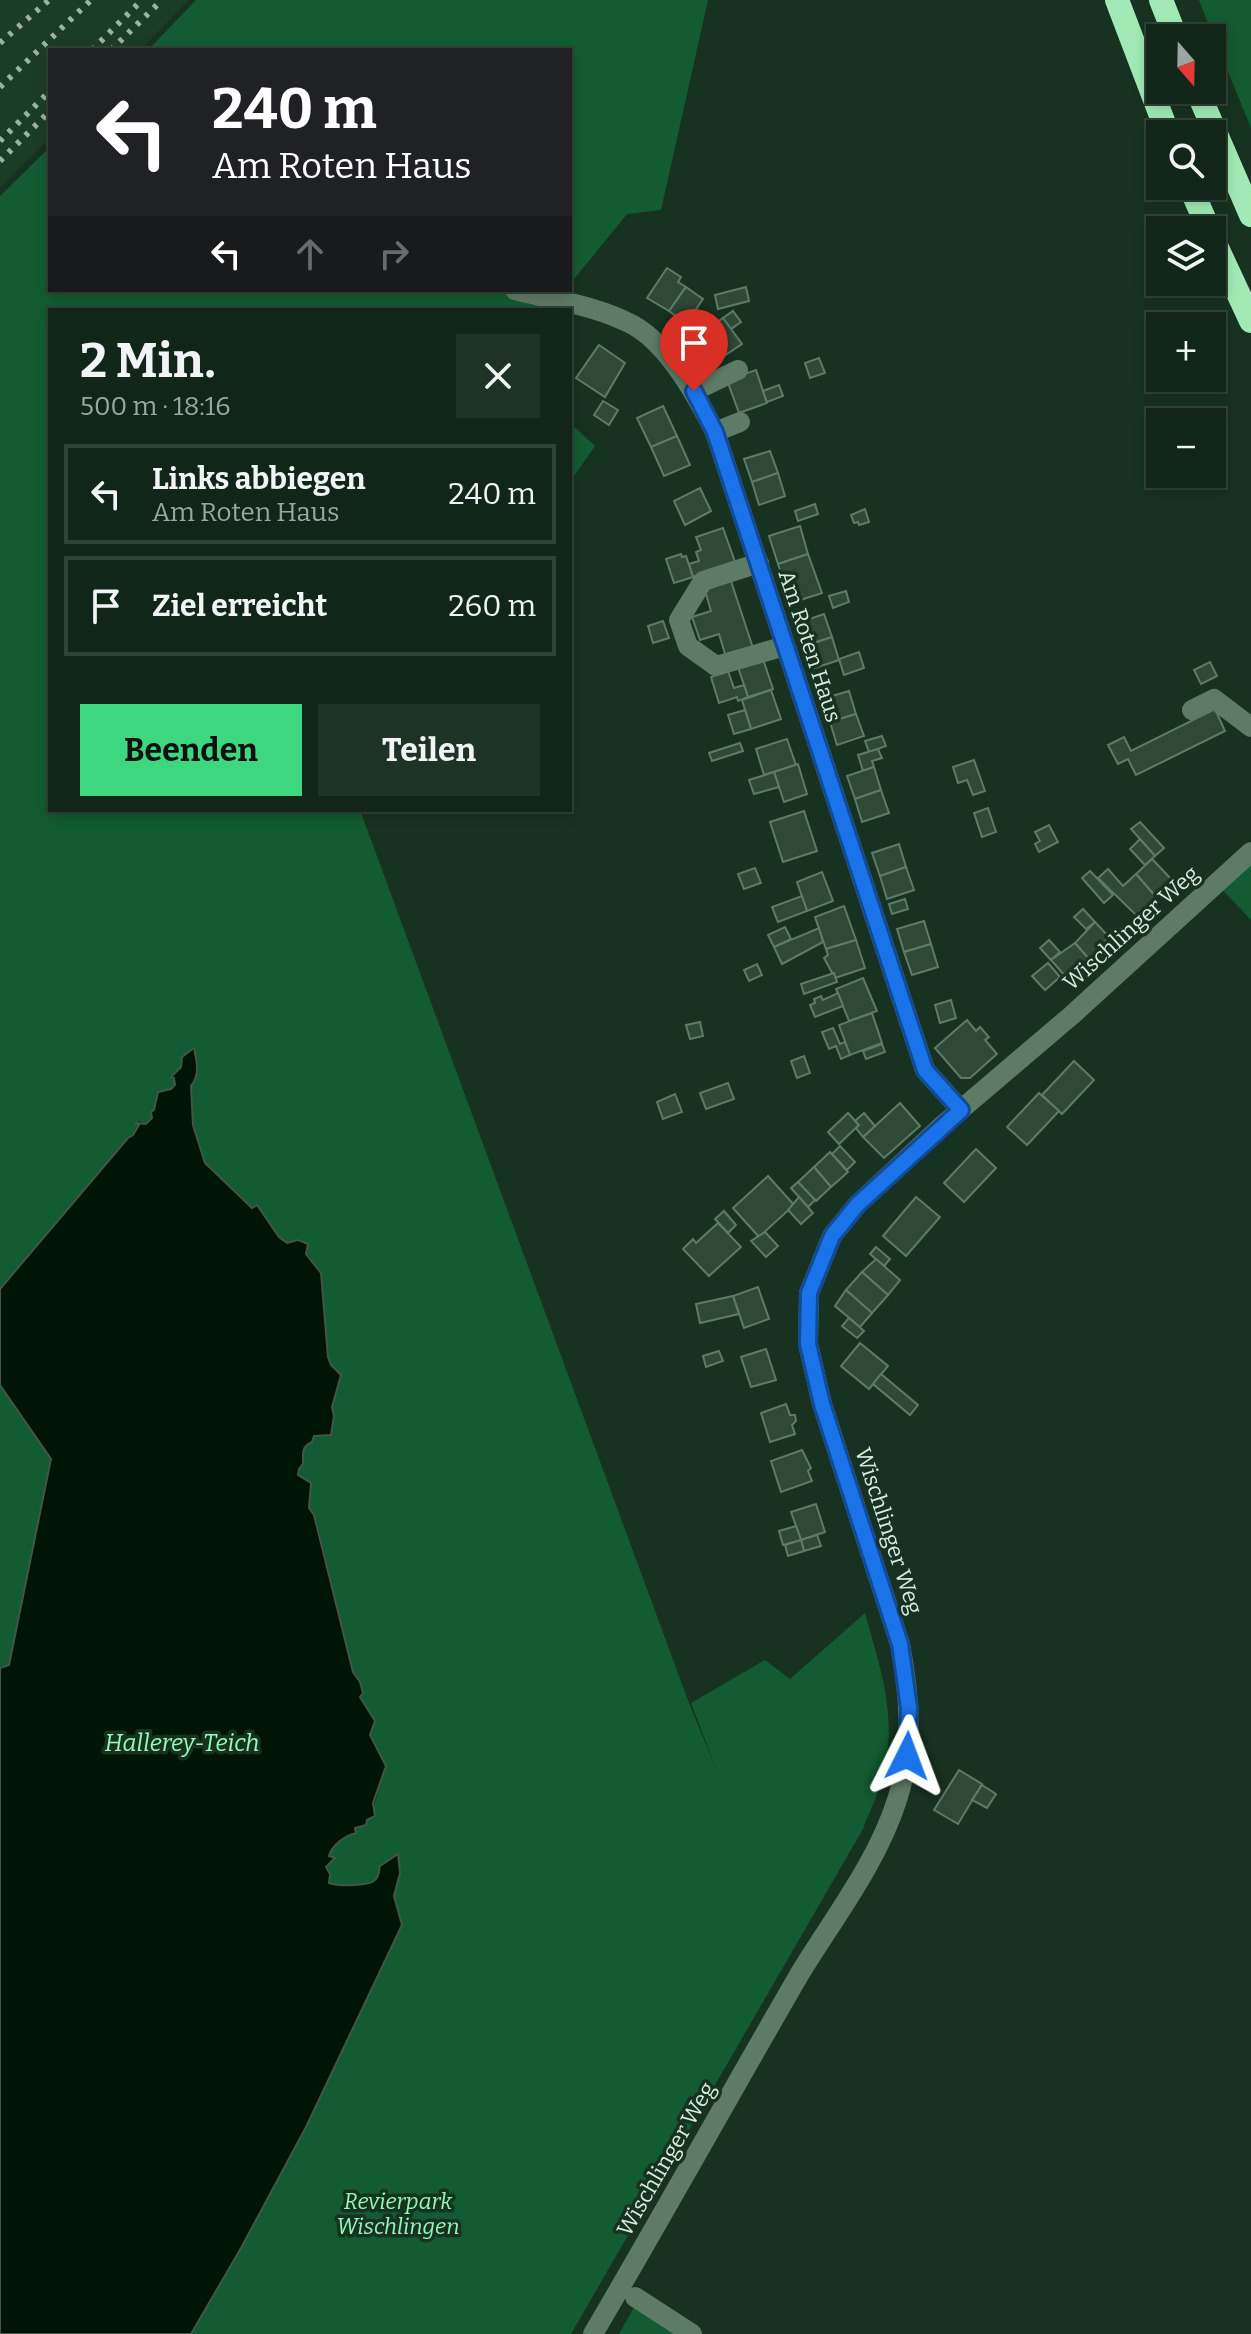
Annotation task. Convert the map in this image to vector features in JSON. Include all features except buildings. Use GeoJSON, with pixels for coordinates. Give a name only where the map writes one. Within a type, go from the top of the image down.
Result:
{"type":"FeatureCollection","features":[{"type":"Feature","properties":{"kind":"highway"},"geometry":{"type":"LineString","coordinates":[[1117,0],[1163,120]]}},
{"type":"Feature","properties":{"kind":"highway"},"geometry":{"type":"LineString","coordinates":[[1161,0],[1170,24]]}},
{"type":"Feature","properties":{"kind":"highway"},"geometry":{"type":"LineString","coordinates":[[1203,104],[1251,215]]}},
{"type":"Feature","properties":{"kind":"highway"},"geometry":{"type":"LineString","coordinates":[[1226,267],[1251,321]]}},
{"type":"Feature","properties":{"kind":"street","name":"Am Roten Haus"},"geometry":{"type":"LineString","coordinates":[[523,292],[608,314],[636,327],[657,345],[694,391],[715,432],[925,1070],[961,1110]]}},
{"type":"Feature","properties":{"kind":"street"},"geometry":{"type":"LineString","coordinates":[[694,391],[738,370]]}},
{"type":"Feature","properties":{"kind":"street"},"geometry":{"type":"LineString","coordinates":[[715,432],[740,422]]}},
{"type":"Feature","properties":{"kind":"street"},"geometry":{"type":"LineString","coordinates":[[759,563],[703,581],[679,620],[688,646],[716,666],[785,646]]}},
{"type":"Feature","properties":{"kind":"street"},"geometry":{"type":"LineString","coordinates":[[1192,710],[1214,699],[1251,727]]}},
{"type":"Feature","properties":{"kind":"street","name":"Wischlinger Weg"},"geometry":{"type":"LineString","coordinates":[[593,2334],[800,1974],[885,1834],[898,1798],[910,1728],[907,1681],[900,1644],[822,1404],[808,1344],[809,1293],[832,1236],[857,1205],[1251,852]]}},
{"type":"Feature","properties":{"kind":"street"},"geometry":{"type":"LineString","coordinates":[[635,2297],[692,2334]]}},
{"type":"Feature","properties":{"kind":"shaded area"},"geometry":{"type":"Polygon","coordinates":[[[0,0],[189,0],[142,48],[48,48],[48,140],[0,187],[0,0]]]}},
{"type":"Feature","properties":{"kind":"green space"},"geometry":{"type":"Polygon","coordinates":[[[196,0],[708,0],[661,210],[627,214],[572,282],[572,48],[150,48],[196,0]]]}},
{"type":"Feature","properties":{"kind":"green space"},"geometry":{"type":"Polygon","coordinates":[[[1199,0],[1251,0],[1251,128],[1226,67],[1226,24],[1208,24],[1199,0]]]}},
{"type":"Feature","properties":{"kind":"green space","name":"Revierpark Wischlingen"},"geometry":{"type":"Polygon","coordinates":[[[48,149],[48,292],[564,292],[552,308],[48,308],[48,812],[361,812],[689,1703],[717,1771],[691,1703],[765,1660],[790,1679],[865,1613],[886,1694],[888,1714],[887,1755],[879,1790],[863,1829],[571,2334],[191,2334],[306,2127],[402,1925],[394,1896],[400,1873],[397,1855],[380,1866],[373,1882],[361,1885],[329,1882],[330,1874],[326,1868],[335,1858],[329,1856],[336,1845],[369,1816],[386,1766],[370,1735],[375,1721],[360,1697],[360,1682],[353,1672],[315,1515],[309,1508],[311,1483],[298,1475],[303,1463],[302,1450],[314,1436],[325,1436],[334,1416],[332,1407],[341,1375],[328,1357],[321,1273],[298,1240],[287,1243],[279,1237],[257,1206],[252,1208],[205,1163],[181,1067],[171,1077],[175,1085],[158,1092],[152,1118],[146,1124],[138,1121],[138,1129],[0,1289],[0,196],[48,149]]]}},
{"type":"Feature","properties":{"kind":"green space"},"geometry":{"type":"Polygon","coordinates":[[[572,425],[595,446],[572,479],[572,425]]]}},
{"type":"Feature","properties":{"kind":"green space"},"geometry":{"type":"Polygon","coordinates":[[[1251,852],[1251,920],[1216,883],[1251,852]]]}},
{"type":"Feature","properties":{"kind":"green space"},"geometry":{"type":"Polygon","coordinates":[[[0,1385],[51,1459],[9,1666],[0,1668],[0,1385]]]}},
{"type":"Feature","properties":{"kind":"green space"},"geometry":{"type":"Polygon","coordinates":[[[637,2302],[682,2334],[619,2334],[637,2302]]]}},
{"type":"Feature","properties":{"kind":"water","name":"Hallerey-Teich"},"geometry":{"type":"Polygon","coordinates":[[[194,1048],[197,1068],[191,1086],[193,1125],[205,1163],[252,1208],[257,1205],[279,1237],[287,1243],[298,1240],[308,1244],[306,1254],[321,1273],[328,1357],[341,1375],[332,1407],[331,1435],[314,1436],[304,1448],[303,1464],[298,1475],[311,1483],[309,1508],[314,1515],[353,1672],[363,1693],[360,1697],[375,1721],[370,1735],[386,1766],[373,1803],[375,1816],[367,1820],[366,1825],[355,1828],[356,1833],[336,1844],[329,1856],[335,1858],[326,1867],[330,1874],[329,1883],[361,1885],[373,1882],[380,1866],[398,1854],[400,1873],[394,1896],[402,1925],[306,2127],[191,2334],[0,2334],[0,1668],[9,1665],[51,1459],[0,1385],[0,1289],[133,1135],[139,1125],[135,1123],[146,1124],[152,1118],[158,1092],[175,1085],[171,1077],[181,1067],[182,1057],[194,1048]]]}},
{"type":"Feature","properties":{"kind":"railway"},"geometry":{"type":"LineString","coordinates":[[0,43],[49,0]]}},
{"type":"Feature","properties":{"kind":"railway"},"geometry":{"type":"LineString","coordinates":[[0,87],[91,0]]}},
{"type":"Feature","properties":{"kind":"railway"},"geometry":{"type":"LineString","coordinates":[[94,48],[142,0]]}},
{"type":"Feature","properties":{"kind":"railway"},"geometry":{"type":"LineString","coordinates":[[113,48],[162,0]]}},
{"type":"Feature","properties":{"kind":"railway"},"geometry":{"type":"LineString","coordinates":[[0,141],[48,93]]}},
{"type":"Feature","properties":{"kind":"railway"},"geometry":{"type":"LineString","coordinates":[[0,161],[48,113]]}},
{"type":"Feature","properties":{"kind":"route"},"geometry":{"type":"LineString","coordinates":[[694,391],[715,432],[925,1070],[961,1110],[857,1205],[832,1236],[809,1293],[808,1344],[822,1404],[900,1644],[909,1708],[907,1756]]}}]}
